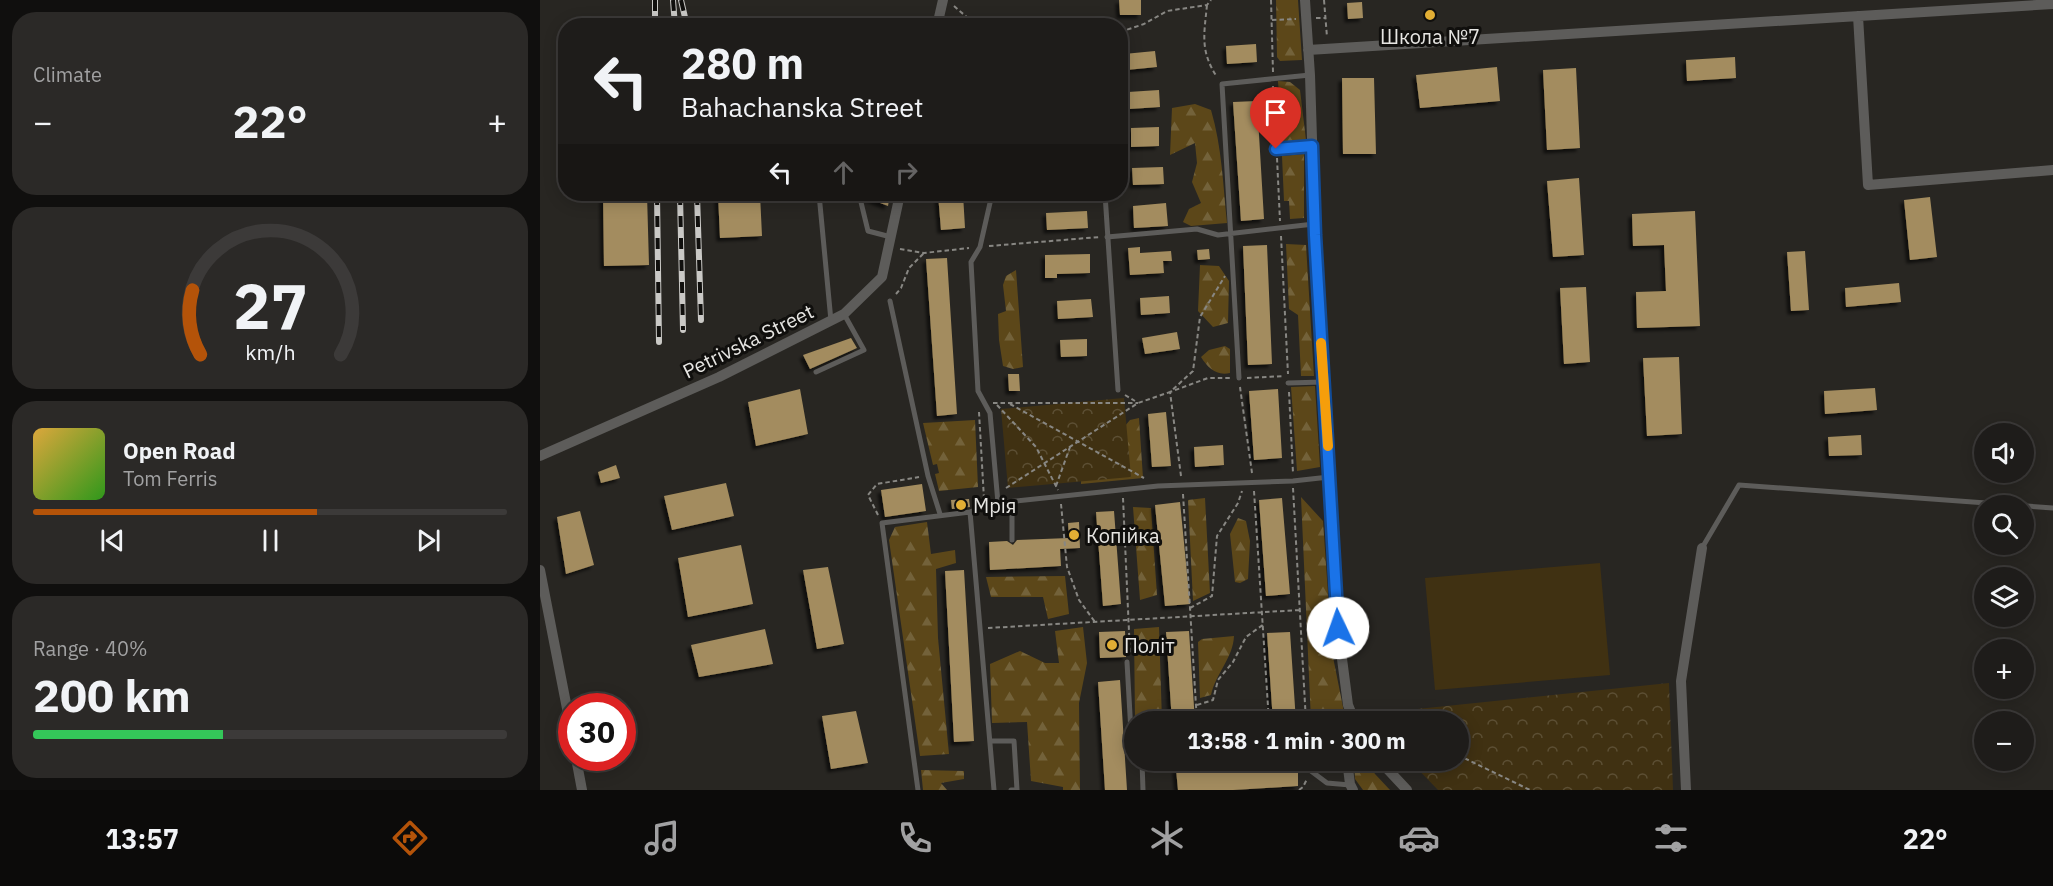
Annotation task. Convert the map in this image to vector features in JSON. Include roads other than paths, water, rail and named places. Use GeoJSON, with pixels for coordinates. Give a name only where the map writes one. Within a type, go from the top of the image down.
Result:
{"type":"FeatureCollection","features":[{"type":"Feature","properties":{"kind":"street"},"geometry":{"type":"LineString","coordinates":[[939,18],[945,0]]}},
{"type":"Feature","properties":{"kind":"street"},"geometry":{"type":"LineString","coordinates":[[1305,0],[1323,382],[1338,628],[1348,711]]}},
{"type":"Feature","properties":{"kind":"street"},"geometry":{"type":"LineString","coordinates":[[1308,50],[2053,4]]}},
{"type":"Feature","properties":{"kind":"street"},"geometry":{"type":"LineString","coordinates":[[1858,16],[1868,185],[2053,170]]}},
{"type":"Feature","properties":{"kind":"street","name":"Petrivska Street"},"geometry":{"type":"LineString","coordinates":[[540,456],[719,377],[844,314],[882,277],[899,201]]}},
{"type":"Feature","properties":{"kind":"street"},"geometry":{"type":"LineString","coordinates":[[1686,790],[1682,681],[1702,548]]}},
{"type":"Feature","properties":{"kind":"street"},"geometry":{"type":"LineString","coordinates":[[540,570],[564,693]]}},
{"type":"Feature","properties":{"kind":"street"},"geometry":{"type":"LineString","coordinates":[[1348,705],[1350,711]]}},
{"type":"Feature","properties":{"kind":"street"},"geometry":{"type":"LineString","coordinates":[[578,771],[582,790]]}},
{"type":"Feature","properties":{"kind":"street"},"geometry":{"type":"LineString","coordinates":[[1349,771],[1351,788]]}},
{"type":"Feature","properties":{"kind":"street"},"geometry":{"type":"LineString","coordinates":[[1389,771],[1407,790]]}},
{"type":"Feature","properties":{"kind":"lane"},"geometry":{"type":"LineString","coordinates":[[1239,378],[1222,84],[1310,75]]}},
{"type":"Feature","properties":{"kind":"lane"},"geometry":{"type":"LineString","coordinates":[[1276,149],[1312,146]]}},
{"type":"Feature","properties":{"kind":"lane"},"geometry":{"type":"LineString","coordinates":[[820,201],[831,321]]}},
{"type":"Feature","properties":{"kind":"lane"},"geometry":{"type":"LineString","coordinates":[[861,201],[868,231],[890,242]]}},
{"type":"Feature","properties":{"kind":"lane"},"geometry":{"type":"LineString","coordinates":[[990,201],[980,247],[970,262],[978,391],[990,414],[998,503]]}},
{"type":"Feature","properties":{"kind":"lane"},"geometry":{"type":"LineString","coordinates":[[1105,201],[1118,390]]}},
{"type":"Feature","properties":{"kind":"lane"},"geometry":{"type":"LineString","coordinates":[[1107,237],[1197,230],[1218,235],[1314,224]]}},
{"type":"Feature","properties":{"kind":"lane"},"geometry":{"type":"LineString","coordinates":[[890,300],[928,476],[940,514]]}},
{"type":"Feature","properties":{"kind":"lane"},"geometry":{"type":"LineString","coordinates":[[816,372],[864,350],[844,314]]}},
{"type":"Feature","properties":{"kind":"lane"},"geometry":{"type":"LineString","coordinates":[[1288,383],[1323,382]]}},
{"type":"Feature","properties":{"kind":"lane"},"geometry":{"type":"LineString","coordinates":[[918,790],[882,523],[970,512],[998,503],[1158,486],[1293,481],[1330,477]]}},
{"type":"Feature","properties":{"kind":"lane"},"geometry":{"type":"LineString","coordinates":[[1702,548],[1739,485],[2053,508]]}},
{"type":"Feature","properties":{"kind":"lane"},"geometry":{"type":"LineString","coordinates":[[1012,502],[1012,540]]}},
{"type":"Feature","properties":{"kind":"lane"},"geometry":{"type":"LineString","coordinates":[[970,512],[994,790]]}},
{"type":"Feature","properties":{"kind":"lane"},"geometry":{"type":"LineString","coordinates":[[1127,662],[1130,711]]}},
{"type":"Feature","properties":{"kind":"lane"},"geometry":{"type":"LineString","coordinates":[[990,741],[1014,741],[1017,790],[1011,790]]}},
{"type":"Feature","properties":{"kind":"lane"},"geometry":{"type":"LineString","coordinates":[[1142,771],[1143,790]]}},
{"type":"Feature","properties":{"kind":"lane"},"geometry":{"type":"LineString","coordinates":[[1311,771],[1327,783],[1351,788]]}},
{"type":"Feature","properties":{"kind":"railway"},"geometry":{"type":"LineString","coordinates":[[655,0],[655,18]]}},
{"type":"Feature","properties":{"kind":"railway"},"geometry":{"type":"LineString","coordinates":[[673,0],[674,18]]}},
{"type":"Feature","properties":{"kind":"railway"},"geometry":{"type":"LineString","coordinates":[[681,0],[685,18]]}},
{"type":"Feature","properties":{"kind":"railway"},"geometry":{"type":"LineString","coordinates":[[657,201],[659,342]]}},
{"type":"Feature","properties":{"kind":"railway"},"geometry":{"type":"LineString","coordinates":[[680,201],[683,330]]}},
{"type":"Feature","properties":{"kind":"railway"},"geometry":{"type":"LineString","coordinates":[[697,201],[701,320]]}},
{"type":"Feature","properties":{"kind":"place","name":"Школа №7"},"geometry":{"type":"Point","coordinates":[1430,15]}},
{"type":"Feature","properties":{"kind":"place","name":"Мрія"},"geometry":{"type":"Point","coordinates":[961,505]}},
{"type":"Feature","properties":{"kind":"place","name":"Копійка"},"geometry":{"type":"Point","coordinates":[1074,535]}},
{"type":"Feature","properties":{"kind":"place","name":"Політ"},"geometry":{"type":"Point","coordinates":[1112,645]}}]}
